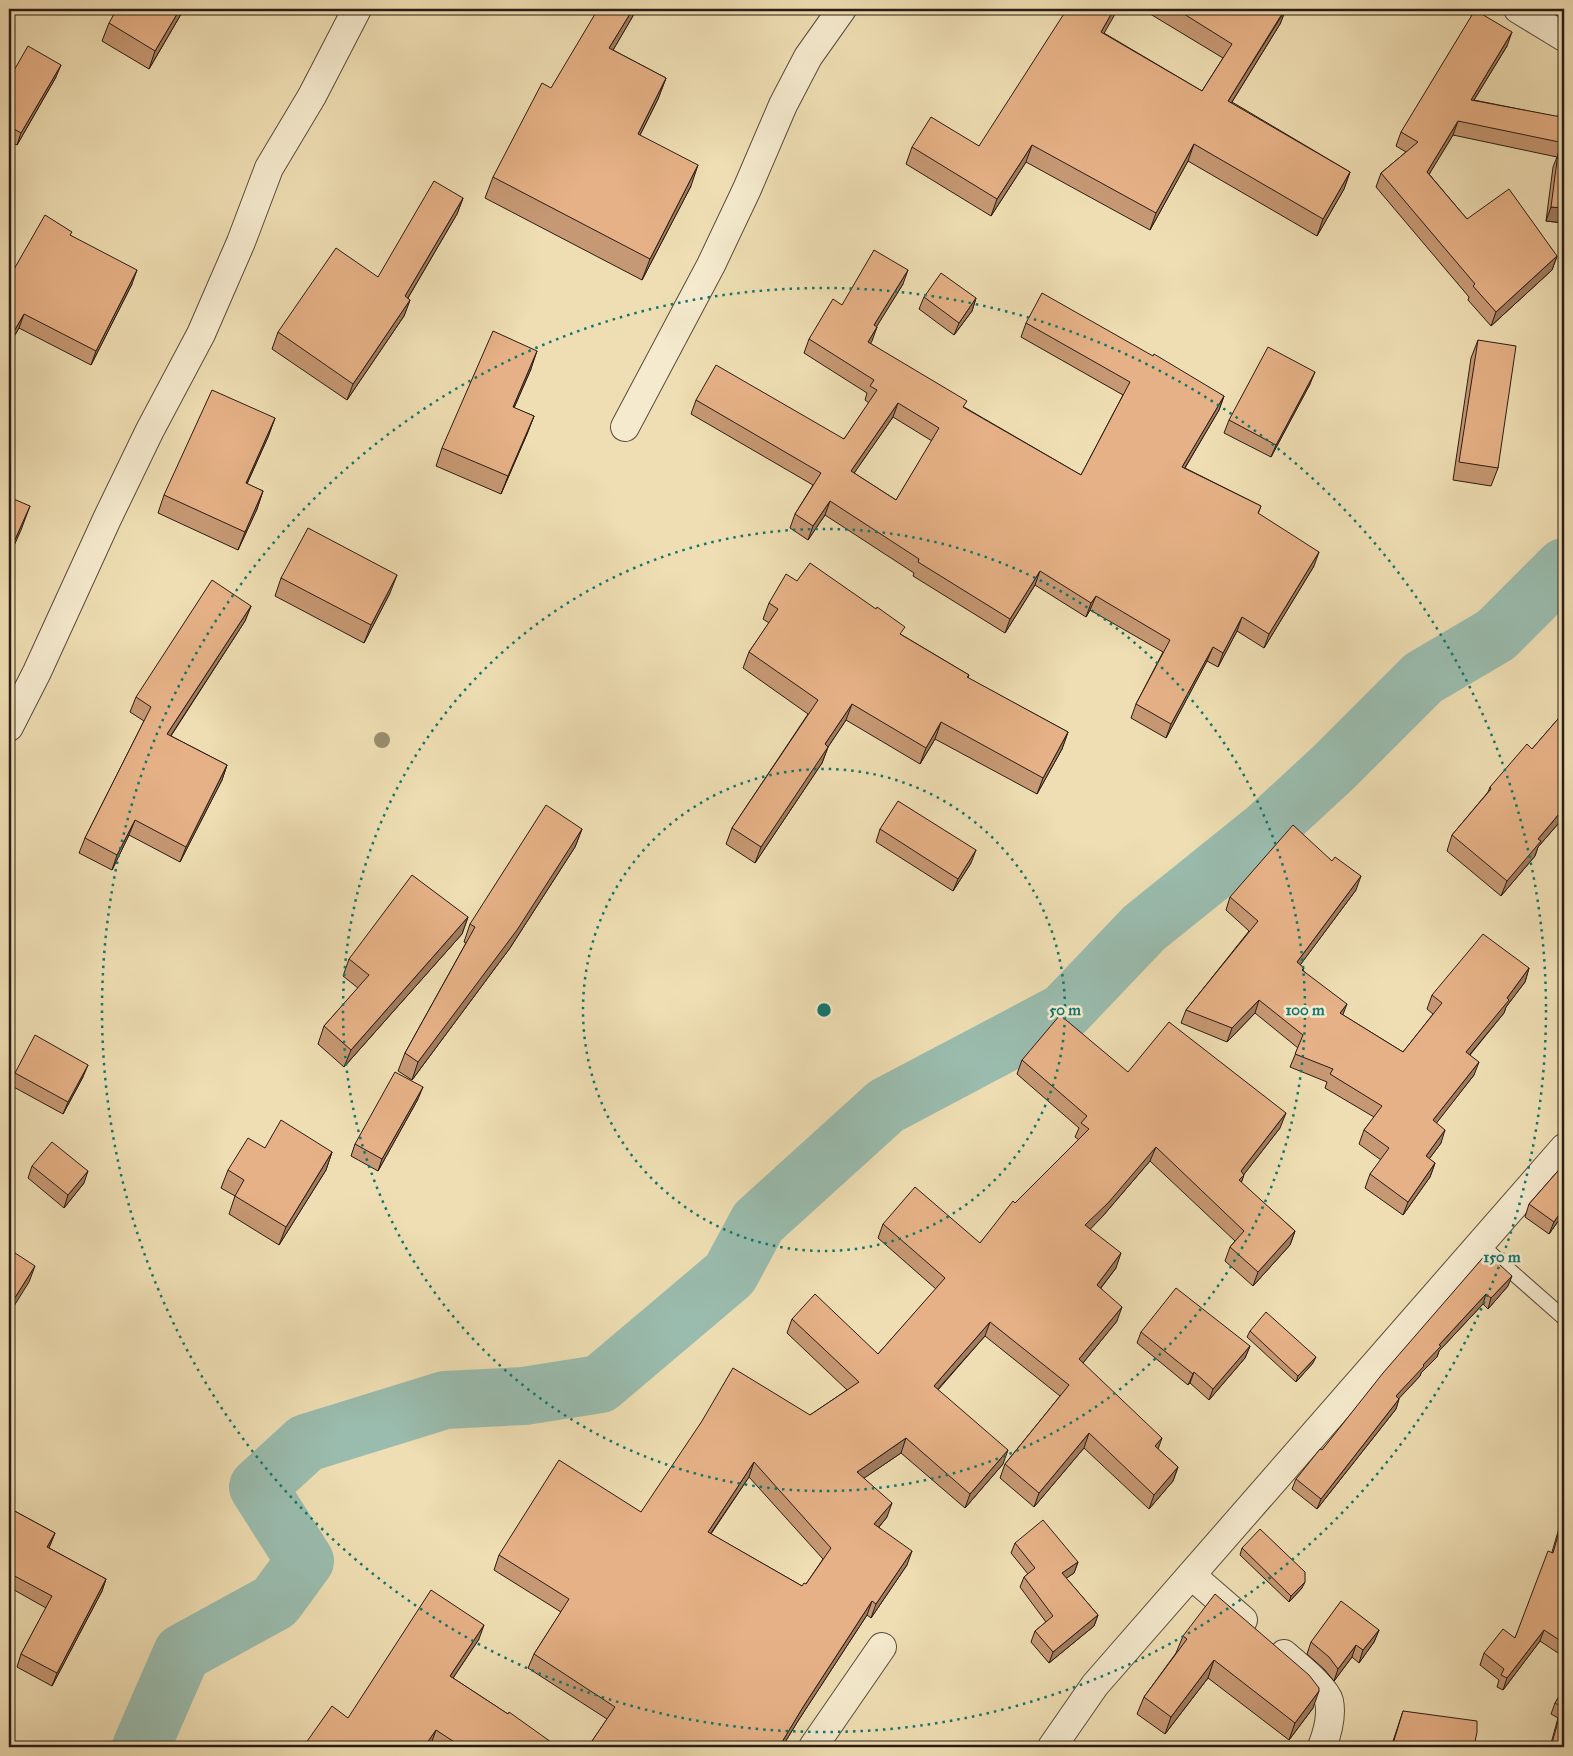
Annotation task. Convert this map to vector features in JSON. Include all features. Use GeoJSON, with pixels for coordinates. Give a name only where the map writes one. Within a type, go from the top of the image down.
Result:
{"type":"FeatureCollection","features":[{"type":"Feature","properties":{"kind":"street"},"geometry":{"type":"LineString","coordinates":[[9,727],[37,672],[107,518],[146,438],[201,334],[241,242],[269,168],[312,96],[357,9]]}},
{"type":"Feature","properties":{"kind":"street"},"geometry":{"type":"LineString","coordinates":[[625,427],[711,265],[747,190],[783,106],[808,57],[842,9]]}},
{"type":"Feature","properties":{"kind":"street"},"geometry":{"type":"LineString","coordinates":[[1518,9],[1564,38]]}},
{"type":"Feature","properties":{"kind":"street"},"geometry":{"type":"LineString","coordinates":[[1052,1747],[1095,1685],[1564,1148]]}},
{"type":"Feature","properties":{"kind":"street"},"geometry":{"type":"LineString","coordinates":[[1191,1575],[1314,1681],[1329,1700],[1328,1731],[1322,1747]]}},
{"type":"Feature","properties":{"kind":"street"},"geometry":{"type":"LineString","coordinates":[[813,1747],[882,1647]]}},
{"type":"Feature","properties":{"kind":"lane"},"geometry":{"type":"LineString","coordinates":[[1480,1244],[1564,1318]]}},
{"type":"Feature","properties":{"kind":"building"},"geometry":{"type":"Polygon","coordinates":[[[117,9],[180,9],[155,51],[109,23],[117,9]]]}},
{"type":"Feature","properties":{"kind":"building"},"geometry":{"type":"Polygon","coordinates":[[[598,9],[633,9],[609,48],[666,78],[638,134],[698,165],[650,259],[493,177],[542,83],[551,88],[598,9]]]}},
{"type":"Feature","properties":{"kind":"building"},"geometry":{"type":"Polygon","coordinates":[[[1067,9],[1114,9],[1101,32],[1202,91],[1232,44],[1176,9],[1285,9],[1228,101],[1350,172],[1323,219],[1194,144],[1156,213],[1032,145],[997,199],[912,147],[931,117],[979,146],[1067,9]]]}},
{"type":"Feature","properties":{"kind":"building"},"geometry":{"type":"Polygon","coordinates":[[[1475,10],[1512,32],[1471,100],[1561,117],[1564,95],[1564,143],[1458,121],[1427,172],[1467,219],[1509,189],[1557,256],[1496,312],[1473,286],[1475,284],[1381,173],[1418,142],[1401,132],[1475,10]]]}},
{"type":"Feature","properties":{"kind":"building"},"geometry":{"type":"Polygon","coordinates":[[[28,46],[61,65],[21,133],[9,126],[9,79],[28,46]]]}},
{"type":"Feature","properties":{"kind":"building"},"geometry":{"type":"Polygon","coordinates":[[[1564,149],[1564,208],[1551,207],[1558,153],[1564,149]]]}},
{"type":"Feature","properties":{"kind":"building"},"geometry":{"type":"Polygon","coordinates":[[[434,181],[463,198],[405,296],[410,300],[353,384],[278,332],[336,248],[378,277],[434,181]]]}},
{"type":"Feature","properties":{"kind":"building"},"geometry":{"type":"Polygon","coordinates":[[[45,215],[72,232],[70,235],[137,270],[96,351],[24,314],[9,340],[9,278],[45,215]]]}},
{"type":"Feature","properties":{"kind":"building"},"geometry":{"type":"Polygon","coordinates":[[[874,250],[908,270],[874,325],[877,327],[868,342],[967,401],[963,407],[1081,475],[1130,382],[1026,323],[1042,293],[1153,356],[1154,354],[1224,396],[1182,467],[1261,506],[1258,513],[1319,552],[1269,634],[1242,617],[1223,653],[1213,647],[1171,724],[1136,704],[1170,640],[1096,596],[1091,603],[1040,571],[1010,619],[918,562],[919,559],[830,501],[813,526],[795,514],[821,473],[696,400],[716,365],[844,439],[877,390],[870,386],[874,380],[809,339],[833,299],[842,305],[874,250]],[[898,403],[851,471],[896,500],[939,428],[898,403]]]}},
{"type":"Feature","properties":{"kind":"building"},"geometry":{"type":"Polygon","coordinates":[[[941,273],[976,298],[959,323],[924,297],[941,273]]]}},
{"type":"Feature","properties":{"kind":"building"},"geometry":{"type":"Polygon","coordinates":[[[493,331],[537,351],[513,407],[534,416],[508,476],[442,448],[493,331]]]}},
{"type":"Feature","properties":{"kind":"building"},"geometry":{"type":"Polygon","coordinates":[[[1478,340],[1516,346],[1498,468],[1459,462],[1478,340]]]}},
{"type":"Feature","properties":{"kind":"building"},"geometry":{"type":"Polygon","coordinates":[[[1268,347],[1315,372],[1276,445],[1229,420],[1268,347]]]}},
{"type":"Feature","properties":{"kind":"building"},"geometry":{"type":"Polygon","coordinates":[[[212,390],[275,418],[246,483],[263,491],[245,532],[164,495],[212,390]]]}},
{"type":"Feature","properties":{"kind":"building"},"geometry":{"type":"Polygon","coordinates":[[[9,497],[30,506],[9,553],[9,497]]]}},
{"type":"Feature","properties":{"kind":"building"},"geometry":{"type":"Polygon","coordinates":[[[308,528],[397,575],[371,625],[281,578],[308,528]]]}},
{"type":"Feature","properties":{"kind":"building"},"geometry":{"type":"Polygon","coordinates":[[[810,563],[905,627],[900,634],[969,675],[967,677],[1068,732],[1043,778],[941,722],[926,748],[852,704],[825,744],[828,747],[761,847],[732,828],[818,700],[749,652],[778,609],[769,603],[786,574],[797,581],[810,563]]]}},
{"type":"Feature","properties":{"kind":"building"},"geometry":{"type":"Polygon","coordinates":[[[212,580],[251,606],[167,734],[227,765],[186,847],[135,820],[117,855],[85,838],[151,707],[136,697],[212,580]]]}},
{"type":"Feature","properties":{"kind":"building"},"geometry":{"type":"Polygon","coordinates":[[[1564,712],[1564,808],[1538,839],[1541,841],[1507,881],[1452,835],[1527,744],[1532,749],[1564,712]]]}},
{"type":"Feature","properties":{"kind":"building"},"geometry":{"type":"Polygon","coordinates":[[[898,801],[976,850],[958,879],[880,829],[898,801]]]}},
{"type":"Feature","properties":{"kind":"building"},"geometry":{"type":"Polygon","coordinates":[[[546,805],[582,829],[517,930],[418,1062],[405,1053],[475,927],[470,924],[546,805]]]}},
{"type":"Feature","properties":{"kind":"building"},"geometry":{"type":"Polygon","coordinates":[[[1293,825],[1332,861],[1335,857],[1361,876],[1297,962],[1304,968],[1302,970],[1347,1004],[1340,1013],[1403,1052],[1442,1003],[1432,995],[1483,934],[1529,968],[1507,998],[1509,1000],[1466,1052],[1479,1062],[1433,1120],[1445,1130],[1426,1156],[1435,1163],[1408,1202],[1370,1174],[1389,1148],[1364,1130],[1382,1106],[1330,1074],[1333,1069],[1295,1054],[1303,1035],[1259,1000],[1232,1028],[1186,1010],[1258,921],[1230,897],[1293,825]]]}},
{"type":"Feature","properties":{"kind":"building"},"geometry":{"type":"Polygon","coordinates":[[[412,875],[468,917],[351,1050],[324,1026],[369,975],[349,959],[412,875]]]}},
{"type":"Feature","properties":{"kind":"building"},"geometry":{"type":"Polygon","coordinates":[[[1060,1015],[1128,1072],[1169,1022],[1286,1113],[1241,1171],[1244,1175],[1239,1180],[1295,1231],[1258,1272],[1230,1247],[1244,1231],[1156,1147],[1108,1203],[1085,1225],[1121,1253],[1097,1285],[1122,1307],[1079,1359],[1162,1438],[1155,1446],[1178,1467],[1154,1495],[1089,1433],[1039,1493],[1005,1464],[1069,1385],[990,1322],[934,1386],[1008,1450],[970,1494],[906,1438],[857,1472],[892,1503],[874,1524],[912,1551],[876,1604],[872,1601],[779,1747],[588,1747],[615,1707],[534,1654],[569,1599],[499,1555],[559,1460],[641,1512],[702,1421],[733,1368],[810,1415],[859,1382],[792,1319],[815,1294],[878,1354],[945,1278],[883,1224],[915,1187],[980,1243],[1013,1201],[1015,1203],[1089,1129],[1081,1123],[1087,1116],[1022,1060],[1060,1015]],[[754,1462],[708,1532],[802,1586],[804,1583],[806,1584],[831,1548],[754,1462]]]}},
{"type":"Feature","properties":{"kind":"building"},"geometry":{"type":"Polygon","coordinates":[[[35,1035],[88,1065],[68,1102],[15,1073],[35,1035]]]}},
{"type":"Feature","properties":{"kind":"building"},"geometry":{"type":"Polygon","coordinates":[[[395,1072],[423,1087],[382,1159],[355,1144],[395,1072]]]}},
{"type":"Feature","properties":{"kind":"building"},"geometry":{"type":"Polygon","coordinates":[[[281,1120],[332,1152],[286,1227],[235,1196],[244,1180],[228,1170],[248,1138],[265,1148],[281,1120]]]}},
{"type":"Feature","properties":{"kind":"building"},"geometry":{"type":"Polygon","coordinates":[[[52,1142],[88,1171],[68,1195],[32,1166],[52,1142]]]}},
{"type":"Feature","properties":{"kind":"building"},"geometry":{"type":"Polygon","coordinates":[[[1564,1164],[1564,1207],[1554,1222],[1529,1204],[1564,1164]]]}},
{"type":"Feature","properties":{"kind":"building"},"geometry":{"type":"Polygon","coordinates":[[[9,1249],[35,1266],[9,1307],[9,1249]]]}},
{"type":"Feature","properties":{"kind":"building"},"geometry":{"type":"Polygon","coordinates":[[[1487,1253],[1512,1276],[1491,1298],[1486,1294],[1439,1345],[1441,1346],[1396,1396],[1399,1399],[1321,1499],[1296,1479],[1320,1449],[1322,1450],[1383,1373],[1487,1253]]]}},
{"type":"Feature","properties":{"kind":"building"},"geometry":{"type":"Polygon","coordinates":[[[1176,1288],[1250,1346],[1213,1389],[1194,1372],[1193,1374],[1141,1332],[1176,1288]]]}},
{"type":"Feature","properties":{"kind":"building"},"geometry":{"type":"Polygon","coordinates":[[[9,1310],[13,1312],[9,1319],[9,1310]]]}},
{"type":"Feature","properties":{"kind":"building"},"geometry":{"type":"Polygon","coordinates":[[[1266,1312],[1316,1357],[1298,1376],[1250,1331],[1266,1312]]]}},
{"type":"Feature","properties":{"kind":"building"},"geometry":{"type":"Polygon","coordinates":[[[9,1508],[55,1533],[47,1547],[106,1579],[57,1673],[21,1654],[52,1596],[9,1573],[9,1508]]]}},
{"type":"Feature","properties":{"kind":"building"},"geometry":{"type":"Polygon","coordinates":[[[1564,1514],[1564,1643],[1544,1630],[1507,1678],[1501,1675],[1504,1669],[1484,1653],[1503,1629],[1515,1638],[1548,1551],[1553,1553],[1564,1514]]]}},
{"type":"Feature","properties":{"kind":"building"},"geometry":{"type":"Polygon","coordinates":[[[1043,1520],[1078,1562],[1062,1573],[1098,1615],[1053,1652],[1035,1631],[1053,1616],[1024,1577],[1035,1568],[1015,1543],[1043,1520]]]}},
{"type":"Feature","properties":{"kind":"building"},"geometry":{"type":"Polygon","coordinates":[[[1260,1529],[1305,1572],[1305,1582],[1291,1596],[1242,1548],[1260,1529]]]}},
{"type":"Feature","properties":{"kind":"building"},"geometry":{"type":"Polygon","coordinates":[[[431,1590],[484,1625],[450,1676],[508,1714],[509,1712],[558,1747],[462,1747],[436,1730],[424,1747],[303,1747],[332,1706],[348,1718],[431,1590]]]}},
{"type":"Feature","properties":{"kind":"building"},"geometry":{"type":"Polygon","coordinates":[[[1215,1594],[1309,1675],[1319,1688],[1319,1691],[1295,1723],[1214,1660],[1171,1717],[1144,1697],[1187,1639],[1183,1636],[1215,1594]]]}},
{"type":"Feature","properties":{"kind":"building"},"geometry":{"type":"Polygon","coordinates":[[[1341,1601],[1379,1630],[1363,1650],[1356,1645],[1338,1669],[1329,1657],[1311,1642],[1341,1601]]]}},
{"type":"Feature","properties":{"kind":"building"},"geometry":{"type":"Polygon","coordinates":[[[1564,1688],[1564,1747],[1551,1747],[1562,1707],[1555,1703],[1564,1688]]]}},
{"type":"Feature","properties":{"kind":"building"},"geometry":{"type":"Polygon","coordinates":[[[1403,1711],[1477,1721],[1474,1747],[1392,1747],[1403,1711]]]}},
{"type":"Feature","properties":{"kind":"waterway"},"geometry":{"type":"LineString","coordinates":[[141,1747],[182,1653],[275,1602],[305,1561],[258,1487],[306,1443],[445,1400],[524,1396],[600,1384],[730,1274],[758,1222],[886,1106],[1064,1012],[1144,928],[1267,829],[1334,767],[1423,678],[1496,635],[1564,567]]}}]}
